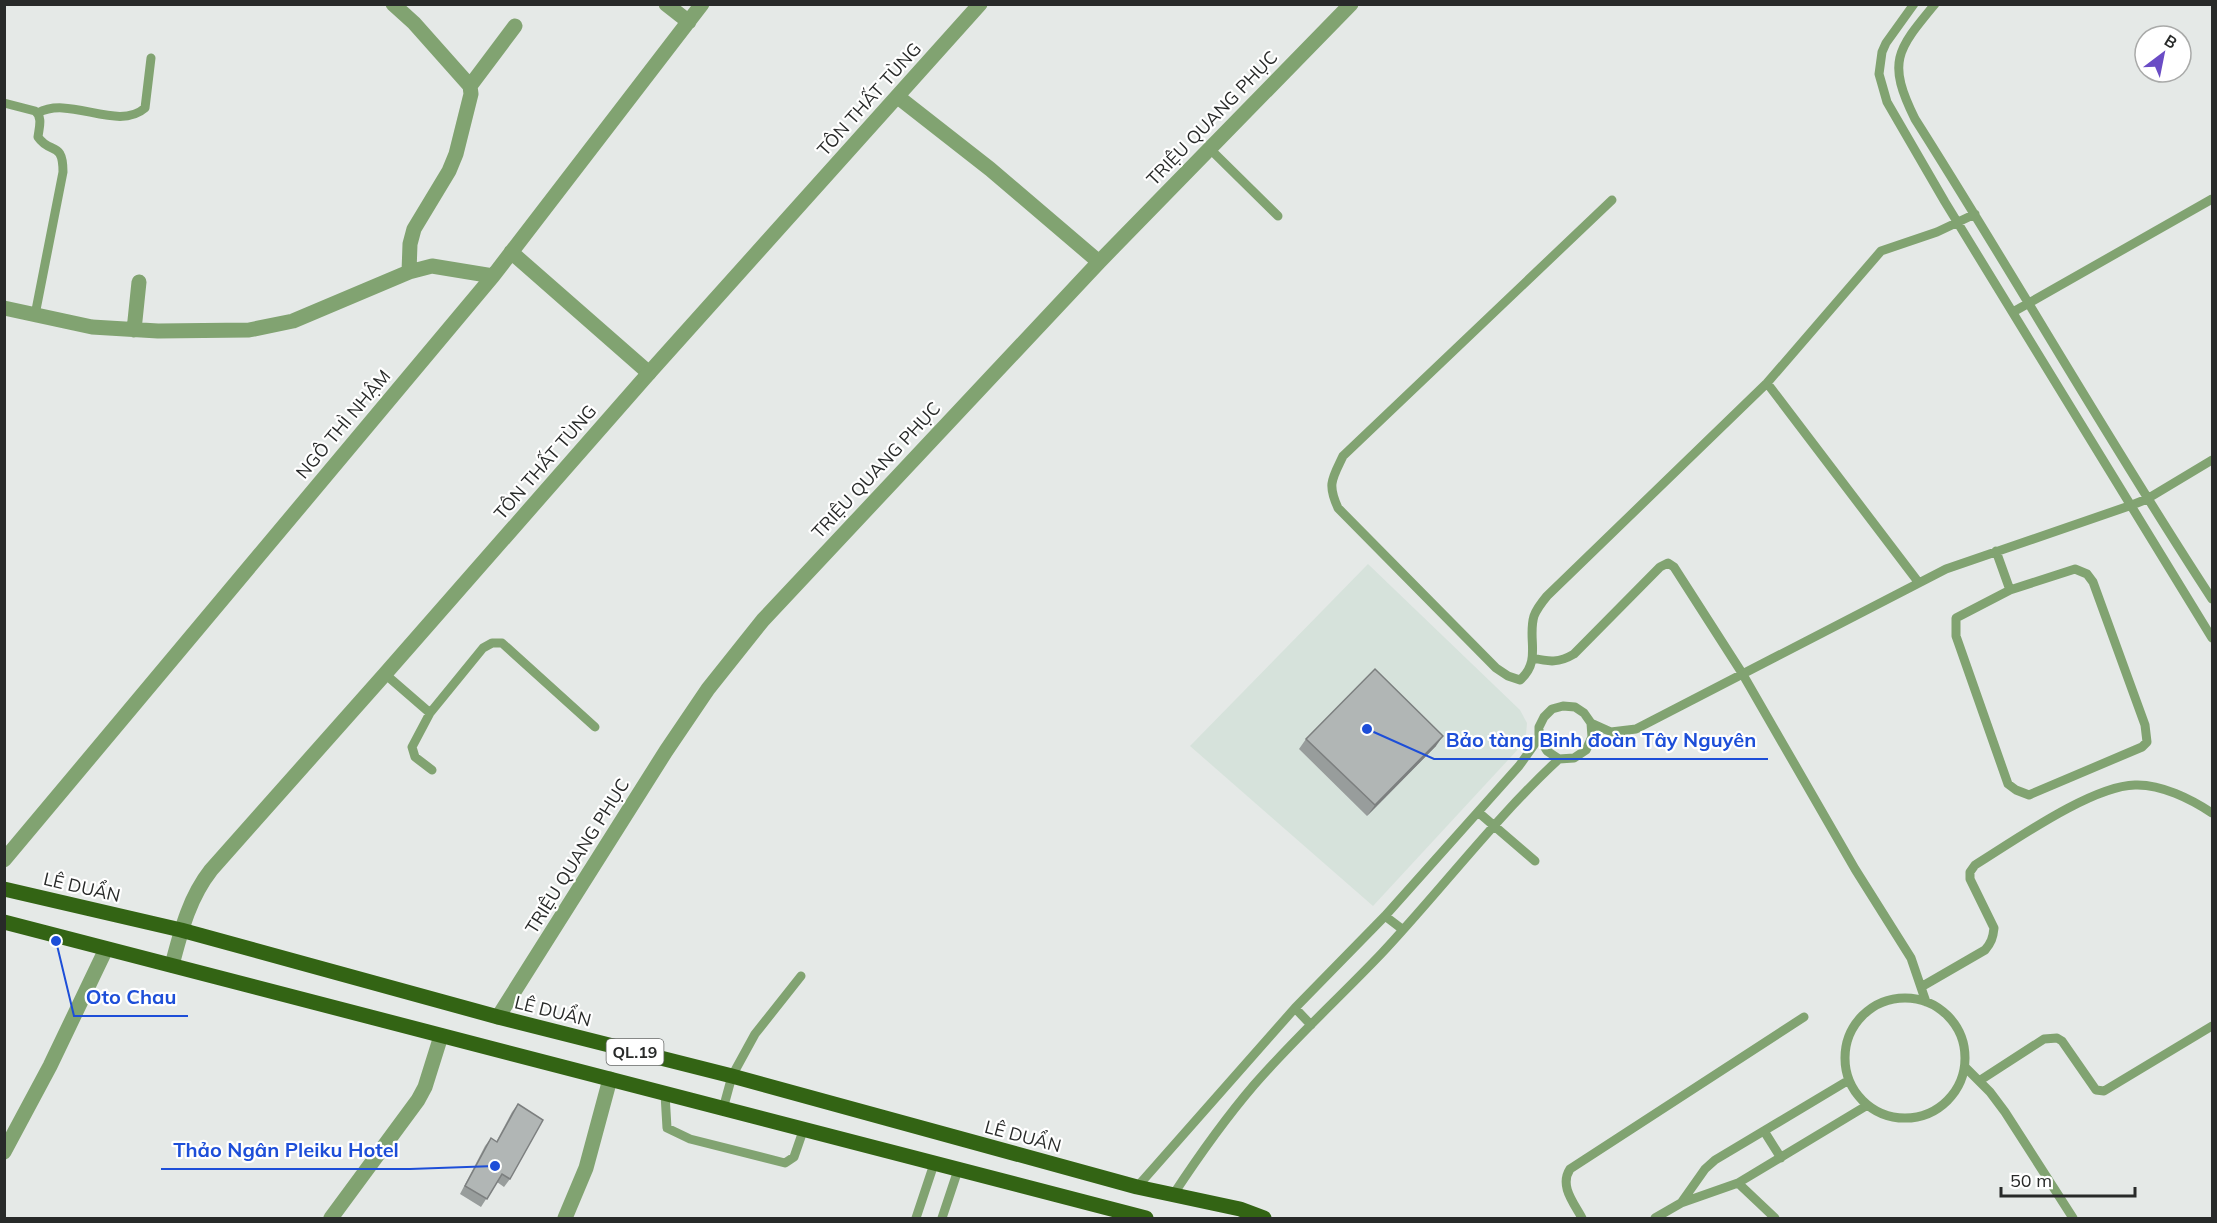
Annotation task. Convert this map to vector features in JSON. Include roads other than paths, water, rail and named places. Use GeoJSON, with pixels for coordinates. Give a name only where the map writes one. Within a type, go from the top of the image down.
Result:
{"type":"FeatureCollection","features":[{"type":"Feature","properties":{"kind":"main road","name":"LÊ DUẨN"},"geometry":{"type":"LineString","coordinates":[[4,889],[181,930],[498,1017],[732,1076],[1137,1187],[1240,1209],[1264,1218]]}},
{"type":"Feature","properties":{"kind":"main road","name":"QL.19"},"geometry":{"type":"LineString","coordinates":[[4,922],[803,1131],[1146,1218]]}},
{"type":"Feature","properties":{"kind":"street"},"geometry":{"type":"LineString","coordinates":[[393,4],[414,23],[470,86],[471,101],[449,171],[420,216],[410,244],[409,272]]}},
{"type":"Feature","properties":{"kind":"street"},"geometry":{"type":"LineString","coordinates":[[666,4],[689,22]]}},
{"type":"Feature","properties":{"kind":"street","name":"NGÔ THÌ NHẬM"},"geometry":{"type":"LineString","coordinates":[[4,860],[493,276],[702,4]]}},
{"type":"Feature","properties":{"kind":"street","name":"TÔN THẤT TÙNG"},"geometry":{"type":"LineString","coordinates":[[172,965],[181,930],[199,885],[211,870],[649,373],[980,4]]}},
{"type":"Feature","properties":{"kind":"street","name":"TRIỆU QUANG PHỤC"},"geometry":{"type":"LineString","coordinates":[[498,1017],[666,751],[708,689],[763,620],[1099,262],[1352,4]]}},
{"type":"Feature","properties":{"kind":"street"},"geometry":{"type":"LineString","coordinates":[[470,86],[515,26]]}},
{"type":"Feature","properties":{"kind":"street"},"geometry":{"type":"LineString","coordinates":[[898,97],[990,169],[1099,262]]}},
{"type":"Feature","properties":{"kind":"street"},"geometry":{"type":"LineString","coordinates":[[511,252],[649,373]]}},
{"type":"Feature","properties":{"kind":"street"},"geometry":{"type":"LineString","coordinates":[[4,308],[92,327],[220,332],[270,327],[293,321],[409,272],[432,266],[493,276]]}},
{"type":"Feature","properties":{"kind":"street"},"geometry":{"type":"LineString","coordinates":[[134,330],[138,282]]}},
{"type":"Feature","properties":{"kind":"street"},"geometry":{"type":"LineString","coordinates":[[4,1152],[51,1066],[106,949]]}},
{"type":"Feature","properties":{"kind":"street"},"geometry":{"type":"LineString","coordinates":[[331,1218],[418,1100],[425,1087],[441,1035]]}},
{"type":"Feature","properties":{"kind":"street"},"geometry":{"type":"LineString","coordinates":[[565,1218],[592,1150],[610,1079]]}},
{"type":"Feature","properties":{"kind":"lane"},"geometry":{"type":"LineString","coordinates":[[1914,4],[1886,43],[1879,64],[1879,74],[1887,102],[1910,144],[2133,505],[2212,638]]}},
{"type":"Feature","properties":{"kind":"lane"},"geometry":{"type":"LineString","coordinates":[[1920,4],[1932,8],[1904,45],[1898,67],[1902,93],[2147,499],[2212,599]]}},
{"type":"Feature","properties":{"kind":"lane"},"geometry":{"type":"LineString","coordinates":[[38,113],[54,107],[120,116],[139,113],[145,108],[151,58]]}},
{"type":"Feature","properties":{"kind":"lane"},"geometry":{"type":"LineString","coordinates":[[4,103],[38,113],[40,118],[38,137],[41,142],[57,148],[63,158],[63,172],[34,315]]}},
{"type":"Feature","properties":{"kind":"lane"},"geometry":{"type":"LineString","coordinates":[[1910,144],[1926,136]]}},
{"type":"Feature","properties":{"kind":"lane"},"geometry":{"type":"LineString","coordinates":[[1210,148],[1278,216]]}},
{"type":"Feature","properties":{"kind":"lane"},"geometry":{"type":"LineString","coordinates":[[2013,312],[2212,199]]}},
{"type":"Feature","properties":{"kind":"lane"},"geometry":{"type":"LineString","coordinates":[[1612,200],[1343,456],[1335,472],[1330,491],[1338,508],[1496,668],[1520,680],[1528,672],[1533,658],[1534,618],[1539,606],[1547,596],[1767,383],[1881,251],[1937,232],[1975,214]]}},
{"type":"Feature","properties":{"kind":"lane"},"geometry":{"type":"LineString","coordinates":[[1767,383],[1919,583]]}},
{"type":"Feature","properties":{"kind":"lane"},"geometry":{"type":"LineString","coordinates":[[2068,401],[2083,393]]}},
{"type":"Feature","properties":{"kind":"lane"},"geometry":{"type":"LineString","coordinates":[[1591,723],[1592,737],[1586,750],[1574,758],[1559,759],[1547,751],[1539,738],[1539,727],[1544,717],[1552,709],[1563,706],[1575,707],[1584,713],[1591,723],[1611,732],[1636,729],[1961,562],[2133,505],[2212,460]]}},
{"type":"Feature","properties":{"kind":"lane"},"geometry":{"type":"LineString","coordinates":[[1996,550],[2010,590]]}},
{"type":"Feature","properties":{"kind":"lane"},"geometry":{"type":"LineString","coordinates":[[1533,658],[1552,662],[1563,660],[1574,654],[1660,567],[1668,563],[1678,572],[1742,673],[1849,859],[1911,958],[1926,1002]]}},
{"type":"Feature","properties":{"kind":"lane"},"geometry":{"type":"LineString","coordinates":[[2174,575],[2190,565]]}},
{"type":"Feature","properties":{"kind":"lane"},"geometry":{"type":"LineString","coordinates":[[2075,569],[2087,574],[2093,582],[2147,736],[2147,742],[2142,747],[2029,795],[2008,784],[1956,636],[1956,618],[2010,590],[2075,569]]}},
{"type":"Feature","properties":{"kind":"lane"},"geometry":{"type":"LineString","coordinates":[[432,770],[415,757],[412,747],[430,713],[483,648],[492,643],[502,643],[595,728]]}},
{"type":"Feature","properties":{"kind":"lane"},"geometry":{"type":"LineString","coordinates":[[385,674],[430,713]]}},
{"type":"Feature","properties":{"kind":"lane"},"geometry":{"type":"LineString","coordinates":[[1137,1187],[1295,1008],[1385,916],[1519,766],[1539,738]]}},
{"type":"Feature","properties":{"kind":"lane"},"geometry":{"type":"LineString","coordinates":[[1173,1195],[1225,1120],[1256,1083],[1559,759]]}},
{"type":"Feature","properties":{"kind":"lane"},"geometry":{"type":"LineString","coordinates":[[1921,987],[1990,945],[1994,928],[1970,879],[1970,872],[1975,865],[2020,836],[2089,797],[2124,785],[2138,784],[2154,787],[2185,798],[2212,813]]}},
{"type":"Feature","properties":{"kind":"lane"},"geometry":{"type":"LineString","coordinates":[[1478,812],[1534,861]]}},
{"type":"Feature","properties":{"kind":"lane"},"geometry":{"type":"LineString","coordinates":[[1385,916],[1402,929]]}},
{"type":"Feature","properties":{"kind":"lane"},"geometry":{"type":"LineString","coordinates":[[723,1109],[732,1076],[754,1034],[801,976]]}},
{"type":"Feature","properties":{"kind":"lane"},"geometry":{"type":"LineString","coordinates":[[1913,998],[1934,1005],[1952,1019],[1963,1039],[1965,1067],[1961,1083],[1949,1101],[1930,1114],[1908,1119],[1886,1116],[1866,1106],[1852,1088],[1844,1067],[1845,1045],[1854,1024],[1870,1008],[1890,999],[1913,998]]}},
{"type":"Feature","properties":{"kind":"lane"},"geometry":{"type":"LineString","coordinates":[[1295,1008],[1311,1025]]}},
{"type":"Feature","properties":{"kind":"lane"},"geometry":{"type":"LineString","coordinates":[[1582,1218],[1566,1187],[1565,1176],[1570,1169],[1804,1017]]}},
{"type":"Feature","properties":{"kind":"lane"},"geometry":{"type":"LineString","coordinates":[[1979,1081],[2044,1039],[2057,1038],[2066,1046],[2096,1090],[2104,1091],[2212,1026]]}},
{"type":"Feature","properties":{"kind":"lane"},"geometry":{"type":"LineString","coordinates":[[1965,1067],[2006,1112],[2073,1218]]}},
{"type":"Feature","properties":{"kind":"lane"},"geometry":{"type":"LineString","coordinates":[[1239,1070],[1256,1083]]}},
{"type":"Feature","properties":{"kind":"lane"},"geometry":{"type":"LineString","coordinates":[[1681,1203],[1705,1169],[1715,1160],[1849,1080]]}},
{"type":"Feature","properties":{"kind":"lane"},"geometry":{"type":"LineString","coordinates":[[665,1094],[667,1128],[690,1140],[785,1163],[794,1157],[803,1131]]}},
{"type":"Feature","properties":{"kind":"lane"},"geometry":{"type":"LineString","coordinates":[[1654,1218],[1681,1203],[1738,1183],[1866,1106]]}},
{"type":"Feature","properties":{"kind":"lane"},"geometry":{"type":"LineString","coordinates":[[1764,1131],[1781,1158]]}},
{"type":"Feature","properties":{"kind":"lane"},"geometry":{"type":"LineString","coordinates":[[916,1218],[934,1164]]}},
{"type":"Feature","properties":{"kind":"lane"},"geometry":{"type":"LineString","coordinates":[[942,1218],[958,1170]]}},
{"type":"Feature","properties":{"kind":"lane"},"geometry":{"type":"LineString","coordinates":[[1738,1183],[1775,1218]]}},
{"type":"Feature","properties":{"kind":"place","name":"Bảo tàng Binh đoàn Tây Nguyên"},"geometry":{"type":"Point","coordinates":[1367,729]}},
{"type":"Feature","properties":{"kind":"place","name":"Oto Chau"},"geometry":{"type":"Point","coordinates":[56,941]}},
{"type":"Feature","properties":{"kind":"place","name":"Thảo Ngân Pleiku Hotel"},"geometry":{"type":"Point","coordinates":[495,1166]}}]}
